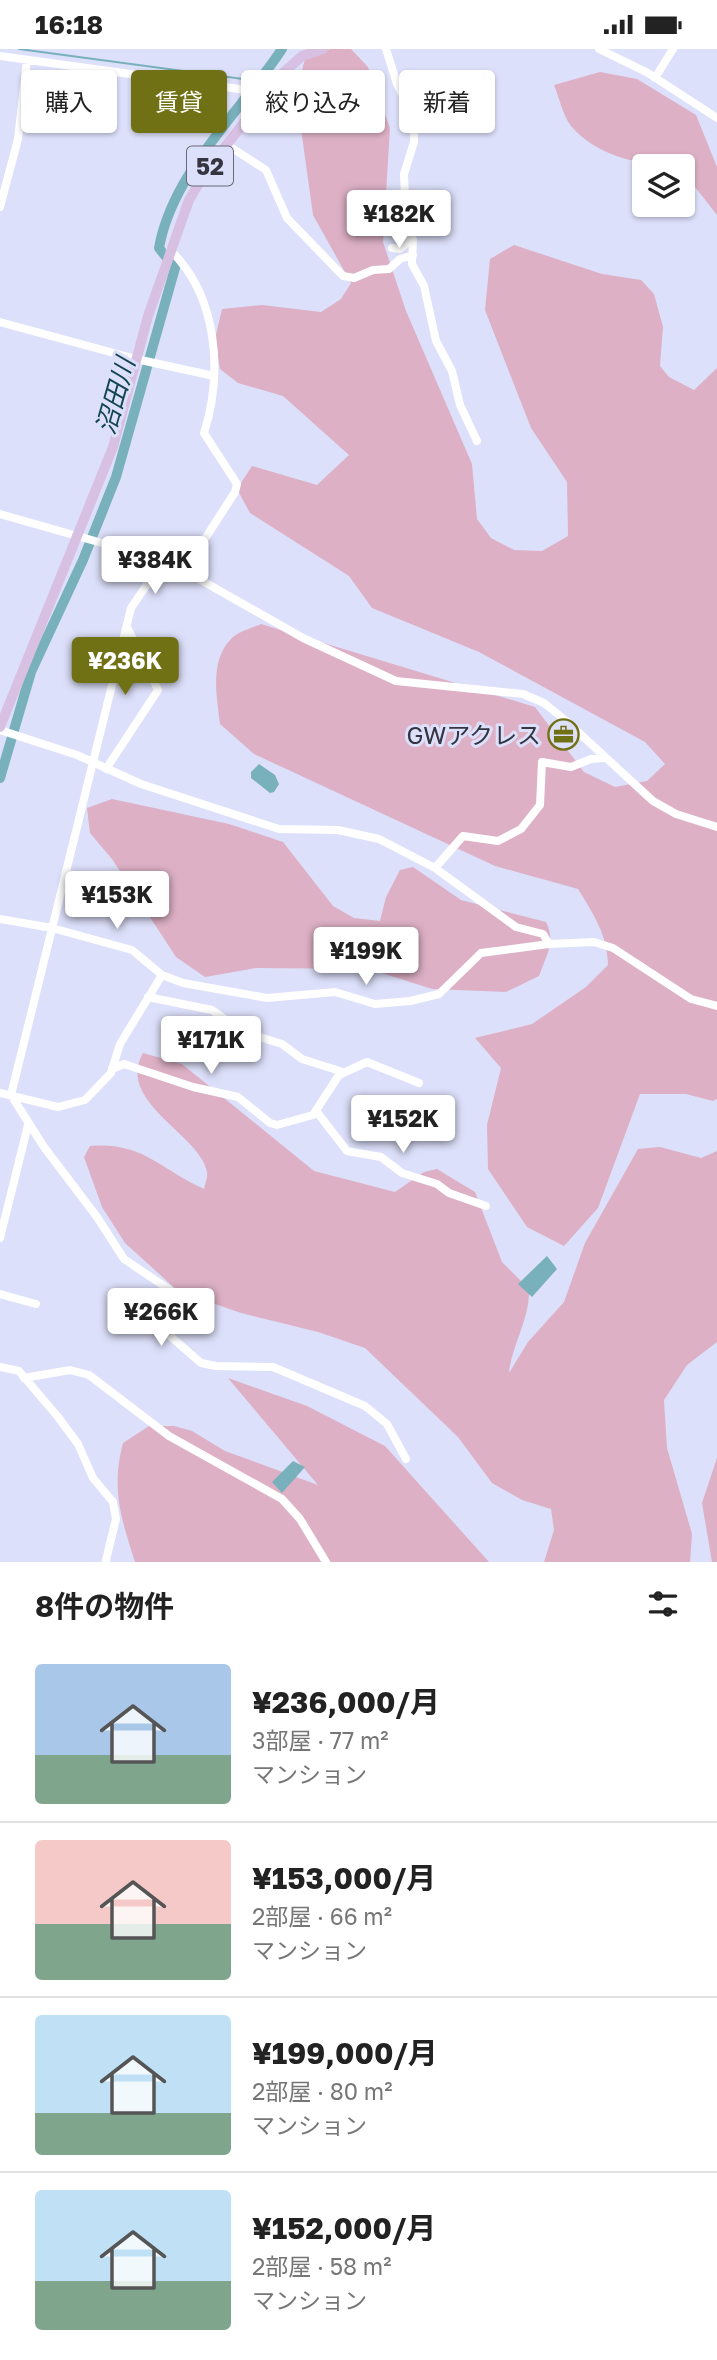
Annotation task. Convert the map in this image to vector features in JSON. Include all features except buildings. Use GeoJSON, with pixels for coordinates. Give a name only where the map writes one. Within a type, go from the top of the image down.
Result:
{"type":"FeatureCollection","features":[{"type":"Feature","properties":{"kind":"main road","name":"52"},"geometry":{"type":"LineString","coordinates":[[287,70],[293,63],[323,49]]}},
{"type":"Feature","properties":{"kind":"main road","name":"52"},"geometry":{"type":"LineString","coordinates":[[0,726],[113,447],[136,359],[168,256],[189,200],[241,127]]}},
{"type":"Feature","properties":{"kind":"street"},"geometry":{"type":"LineString","coordinates":[[386,49],[397,85],[414,117],[414,142],[404,174],[406,244],[400,249],[392,248]]}},
{"type":"Feature","properties":{"kind":"street"},"geometry":{"type":"LineString","coordinates":[[599,49],[655,78],[717,118]]}},
{"type":"Feature","properties":{"kind":"street"},"geometry":{"type":"LineString","coordinates":[[655,78],[673,49]]}},
{"type":"Feature","properties":{"kind":"street"},"geometry":{"type":"LineString","coordinates":[[0,56],[241,90]]}},
{"type":"Feature","properties":{"kind":"street"},"geometry":{"type":"LineString","coordinates":[[0,207],[18,139],[27,60]]}},
{"type":"Feature","properties":{"kind":"street"},"geometry":{"type":"LineString","coordinates":[[227,145],[266,170],[287,218],[343,276],[354,278],[373,270],[389,269],[400,259],[414,255]]}},
{"type":"Feature","properties":{"kind":"street"},"geometry":{"type":"LineString","coordinates":[[406,223],[413,240],[412,264],[424,286],[436,341],[452,371],[460,405],[477,441]]}},
{"type":"Feature","properties":{"kind":"street"},"geometry":{"type":"LineString","coordinates":[[168,256],[188,267],[204,298],[214,376],[211,411],[204,433],[237,484],[235,492],[184,570],[150,580],[131,608],[11,1095],[28,1125],[97,1217],[124,1259],[170,1290],[161,1328],[192,1357],[201,1363],[216,1366],[273,1367],[351,1399],[387,1424],[406,1459]]}},
{"type":"Feature","properties":{"kind":"street"},"geometry":{"type":"LineString","coordinates":[[0,322],[136,359],[214,376]]}},
{"type":"Feature","properties":{"kind":"street"},"geometry":{"type":"LineString","coordinates":[[0,514],[151,555],[184,570],[303,638],[396,681],[425,686],[501,689],[534,698],[565,720],[653,801],[676,814],[717,827]]}},
{"type":"Feature","properties":{"kind":"street"},"geometry":{"type":"LineString","coordinates":[[106,769],[158,689],[127,627]]}},
{"type":"Feature","properties":{"kind":"street"},"geometry":{"type":"LineString","coordinates":[[0,726],[141,784],[279,829],[338,830],[379,839],[435,868],[516,927],[543,934],[549,944]]}},
{"type":"Feature","properties":{"kind":"street"},"geometry":{"type":"LineString","coordinates":[[435,868],[463,836],[498,841],[521,829],[540,805],[542,762],[571,767],[591,759],[604,758]]}},
{"type":"Feature","properties":{"kind":"street"},"geometry":{"type":"LineString","coordinates":[[0,919],[52,928],[132,950],[162,975],[183,983],[267,998],[335,992],[367,1003],[398,1002],[439,994],[481,953],[549,944],[594,942],[613,947],[691,999],[717,1006]]}},
{"type":"Feature","properties":{"kind":"street"},"geometry":{"type":"LineString","coordinates":[[0,1093],[48,1106],[71,1106],[85,1100],[112,1069],[120,1044],[162,975]]}},
{"type":"Feature","properties":{"kind":"street"},"geometry":{"type":"LineString","coordinates":[[148,997],[212,1010],[243,1031],[282,1044],[302,1059],[343,1072]]}},
{"type":"Feature","properties":{"kind":"street"},"geometry":{"type":"LineString","coordinates":[[112,1069],[124,1064],[193,1087],[238,1097],[270,1123],[277,1125],[303,1120],[317,1112],[343,1072],[367,1062],[419,1083]]}},
{"type":"Feature","properties":{"kind":"street"},"geometry":{"type":"LineString","coordinates":[[317,1112],[347,1151],[382,1157],[402,1173],[436,1184],[449,1193],[486,1206]]}},
{"type":"Feature","properties":{"kind":"street"},"geometry":{"type":"LineString","coordinates":[[0,1238],[28,1125]]}},
{"type":"Feature","properties":{"kind":"street"},"geometry":{"type":"LineString","coordinates":[[0,1294],[36,1304]]}},
{"type":"Feature","properties":{"kind":"street"},"geometry":{"type":"LineString","coordinates":[[0,1367],[19,1371],[78,1444],[93,1478],[113,1502],[116,1520],[106,1560]]}},
{"type":"Feature","properties":{"kind":"street"},"geometry":{"type":"LineString","coordinates":[[24,1378],[70,1370],[89,1375],[169,1436],[282,1499],[300,1519],[326,1562]]}},
{"type":"Feature","properties":{"kind":"shaded area"},"geometry":{"type":"Polygon","coordinates":[[[330,49],[351,49],[369,70],[302,70],[305,59],[330,49]]]}},
{"type":"Feature","properties":{"kind":"shaded area"},"geometry":{"type":"Polygon","coordinates":[[[600,72],[637,79],[696,115],[717,167],[717,215],[695,187],[695,154],[632,154],[632,161],[607,152],[582,137],[571,126],[554,85],[600,72]]]}},
{"type":"Feature","properties":{"kind":"shaded area"},"geometry":{"type":"Polygon","coordinates":[[[385,114],[390,128],[383,242],[406,311],[472,464],[477,519],[491,538],[514,550],[542,551],[568,536],[567,482],[531,428],[485,310],[490,259],[514,245],[602,274],[641,280],[654,294],[663,327],[660,366],[669,377],[694,390],[717,368],[717,1099],[713,1101],[686,1094],[640,1094],[598,1208],[564,1246],[527,1227],[488,1169],[487,1125],[501,1068],[475,1038],[532,1024],[586,987],[608,965],[602,934],[578,889],[495,866],[254,754],[220,724],[217,669],[224,648],[234,637],[261,624],[535,707],[584,772],[615,787],[647,781],[665,764],[645,742],[479,652],[372,608],[349,576],[250,513],[237,489],[252,466],[317,485],[349,455],[283,396],[238,383],[220,369],[215,339],[222,309],[262,305],[321,312],[341,299],[351,283],[313,215],[302,133],[385,133],[385,114]]]}},
{"type":"Feature","properties":{"kind":"shaded area"},"geometry":{"type":"Polygon","coordinates":[[[259,764],[275,775],[279,784],[274,792],[270,793],[251,778],[251,772],[259,764]]]}},
{"type":"Feature","properties":{"kind":"shaded area"},"geometry":{"type":"Polygon","coordinates":[[[112,799],[229,824],[283,842],[333,906],[354,918],[380,921],[386,897],[400,870],[413,867],[461,900],[546,922],[550,936],[547,956],[539,976],[506,992],[432,989],[369,969],[256,968],[205,977],[176,957],[112,859],[90,833],[87,808],[112,799]]]}},
{"type":"Feature","properties":{"kind":"shaded area"},"geometry":{"type":"Polygon","coordinates":[[[143,1053],[182,1064],[314,1171],[395,1192],[424,1172],[437,1169],[475,1192],[502,1262],[529,1289],[527,1311],[509,1373],[528,1342],[564,1302],[585,1243],[638,1149],[660,1147],[701,1158],[717,1151],[717,1342],[687,1365],[664,1400],[667,1448],[692,1534],[690,1562],[544,1562],[554,1530],[551,1509],[522,1500],[492,1483],[458,1437],[365,1348],[318,1332],[241,1313],[178,1291],[125,1243],[102,1207],[84,1157],[90,1146],[124,1148],[138,1153],[204,1189],[207,1176],[201,1158],[149,1102],[140,1087],[137,1071],[143,1053]]]}},
{"type":"Feature","properties":{"kind":"shaded area"},"geometry":{"type":"Polygon","coordinates":[[[547,1256],[557,1269],[532,1297],[518,1284],[547,1256]]]}},
{"type":"Feature","properties":{"kind":"shaded area"},"geometry":{"type":"Polygon","coordinates":[[[228,1378],[307,1406],[385,1446],[489,1562],[135,1562],[119,1503],[119,1460],[123,1443],[149,1426],[174,1426],[192,1431],[225,1451],[318,1485],[228,1378]]]}},
{"type":"Feature","properties":{"kind":"shaded area"},"geometry":{"type":"Polygon","coordinates":[[[717,1458],[717,1562],[712,1562],[702,1503],[717,1458]]]}},
{"type":"Feature","properties":{"kind":"shaded area"},"geometry":{"type":"Polygon","coordinates":[[[293,1461],[305,1467],[282,1493],[272,1482],[293,1461]]]}},
{"type":"Feature","properties":{"kind":"waterway"},"geometry":{"type":"LineString","coordinates":[[19,49],[241,79]]}},
{"type":"Feature","properties":{"kind":"waterway","name":"沼田川"},"geometry":{"type":"LineString","coordinates":[[0,778],[31,672],[83,560],[116,477],[175,268],[159,248],[166,220],[193,168],[282,49]]}},
{"type":"Feature","properties":{"kind":"place","name":"GWアクレス"},"geometry":{"type":"Point","coordinates":[564,734]}}]}
